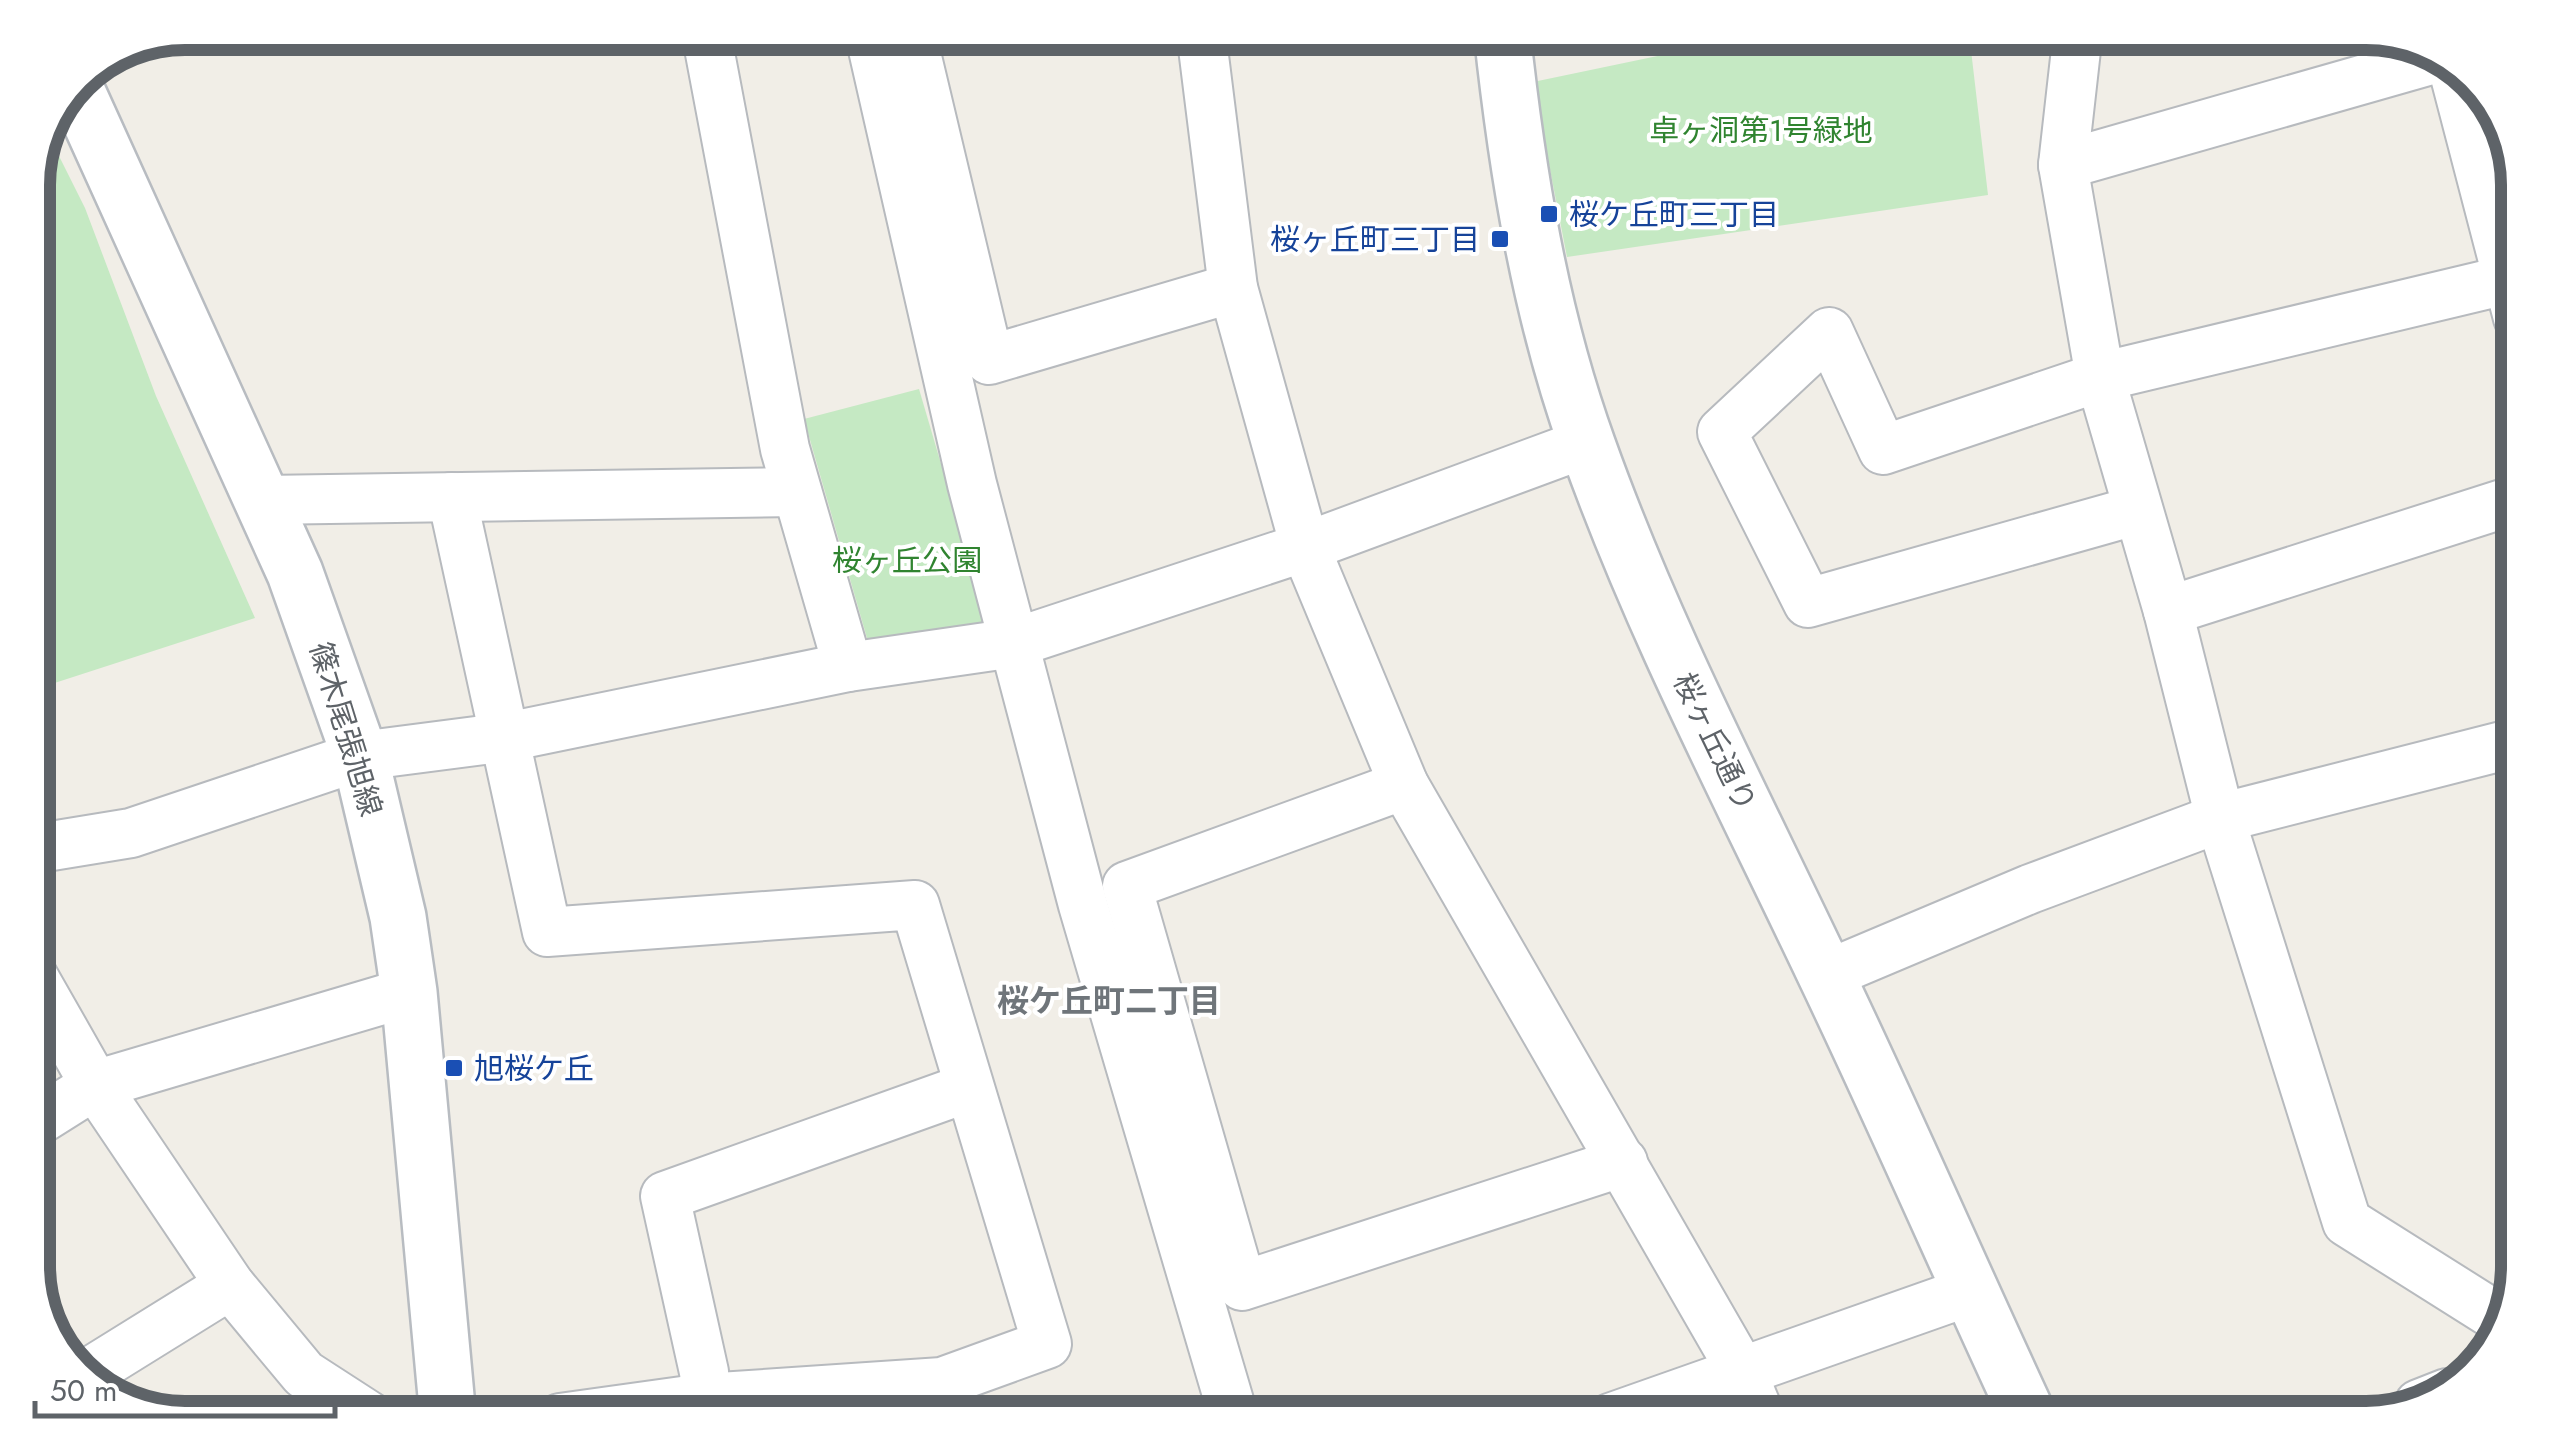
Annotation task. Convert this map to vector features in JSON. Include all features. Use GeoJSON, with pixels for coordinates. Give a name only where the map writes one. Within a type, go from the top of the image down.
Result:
{"type":"FeatureCollection","features":[{"type":"Feature","properties":{"kind":"street"},"geometry":{"type":"LineString","coordinates":[[709,50],[785,449],[848,667]]}},
{"type":"Feature","properties":{"kind":"street"},"geometry":{"type":"LineString","coordinates":[[873,50],[946,378],[1014,643],[1088,922],[1229,1401]]}},
{"type":"Feature","properties":{"kind":"street"},"geometry":{"type":"LineString","coordinates":[[915,50],[989,360],[1234,288]]}},
{"type":"Feature","properties":{"kind":"street"},"geometry":{"type":"LineString","coordinates":[[1203,50],[1234,288],[1306,547],[1404,784],[1623,1162],[1742,1372],[1754,1401]]}},
{"type":"Feature","properties":{"kind":"street","name":"桜ヶ丘通り"},"geometry":{"type":"LineString","coordinates":[[1504,50],[1512,124],[1545,301],[1586,443],[1640,584],[1826,975],[2021,1401]]}},
{"type":"Feature","properties":{"kind":"street"},"geometry":{"type":"LineString","coordinates":[[2076,50],[2062,165],[2100,378],[2168,611],[2220,818],[2347,1222],[2493,1313]]}},
{"type":"Feature","properties":{"kind":"street"},"geometry":{"type":"LineString","coordinates":[[2062,165],[2427,65]]}},
{"type":"Feature","properties":{"kind":"street"},"geometry":{"type":"LineString","coordinates":[[2455,84],[2501,258]]}},
{"type":"Feature","properties":{"kind":"street","name":"篠木尾張旭線"},"geometry":{"type":"LineString","coordinates":[[81,100],[295,572],[360,756],[398,917],[409,992],[446,1401]]}},
{"type":"Feature","properties":{"kind":"street"},"geometry":{"type":"LineString","coordinates":[[2138,510],[1808,603],[1722,432],[1829,332],[1883,450],[2100,378],[2501,301]]}},
{"type":"Feature","properties":{"kind":"street"},"geometry":{"type":"LineString","coordinates":[[50,846],[131,832],[360,756],[507,737],[848,667],[1014,643],[1306,547],[1586,443]]}},
{"type":"Feature","properties":{"kind":"street"},"geometry":{"type":"LineString","coordinates":[[264,500],[797,492]]}},
{"type":"Feature","properties":{"kind":"street"},"geometry":{"type":"LineString","coordinates":[[452,497],[547,932],[915,905],[1047,1344],[942,1382],[770,1401]]}},
{"type":"Feature","properties":{"kind":"street"},"geometry":{"type":"LineString","coordinates":[[2168,611],[2501,504]]}},
{"type":"Feature","properties":{"kind":"street"},"geometry":{"type":"LineString","coordinates":[[1826,975],[2030,890],[2220,818],[2501,746]]}},
{"type":"Feature","properties":{"kind":"street"},"geometry":{"type":"LineString","coordinates":[[1404,784],[1127,886],[1242,1286],[1623,1162]]}},
{"type":"Feature","properties":{"kind":"street"},"geometry":{"type":"LineString","coordinates":[[50,1113],[94,1085],[409,992]]}},
{"type":"Feature","properties":{"kind":"street"},"geometry":{"type":"LineString","coordinates":[[50,1006],[94,1085],[230,1284],[304,1374],[346,1401]]}},
{"type":"Feature","properties":{"kind":"street"},"geometry":{"type":"LineString","coordinates":[[706,1401],[704,1372],[664,1196],[968,1088]]}},
{"type":"Feature","properties":{"kind":"street"},"geometry":{"type":"LineString","coordinates":[[97,1368],[230,1284]]}},
{"type":"Feature","properties":{"kind":"street"},"geometry":{"type":"LineString","coordinates":[[1659,1401],[1970,1290]]}},
{"type":"Feature","properties":{"kind":"green space","name":"卓ヶ洞第1号緑地"},"geometry":{"type":"Polygon","coordinates":[[[1686,50],[1971,50],[1988,195],[1567,257],[1533,82],[1686,50]]]}},
{"type":"Feature","properties":{"kind":"green space"},"geometry":{"type":"Polygon","coordinates":[[[55,149],[85,208],[156,396],[255,618],[50,684],[50,176],[55,149]]]}},
{"type":"Feature","properties":{"kind":"green space","name":"桜ヶ丘公園"},"geometry":{"type":"Polygon","coordinates":[[[919,389],[989,627],[871,652],[804,419],[919,389]]]}},
{"type":"Feature","properties":{"kind":"place","name":"桜ケ丘町三丁目"},"geometry":{"type":"Point","coordinates":[1549,214]}},
{"type":"Feature","properties":{"kind":"place","name":"桜ヶ丘町三丁目"},"geometry":{"type":"Point","coordinates":[1500,239]}},
{"type":"Feature","properties":{"kind":"place","name":"旭桜ケ丘"},"geometry":{"type":"Point","coordinates":[454,1068]}},
{"type":"Feature","properties":{"kind":"district","name":"桜ケ丘町二丁目"},"geometry":{"type":"Point","coordinates":[1109,1001]}}]}
